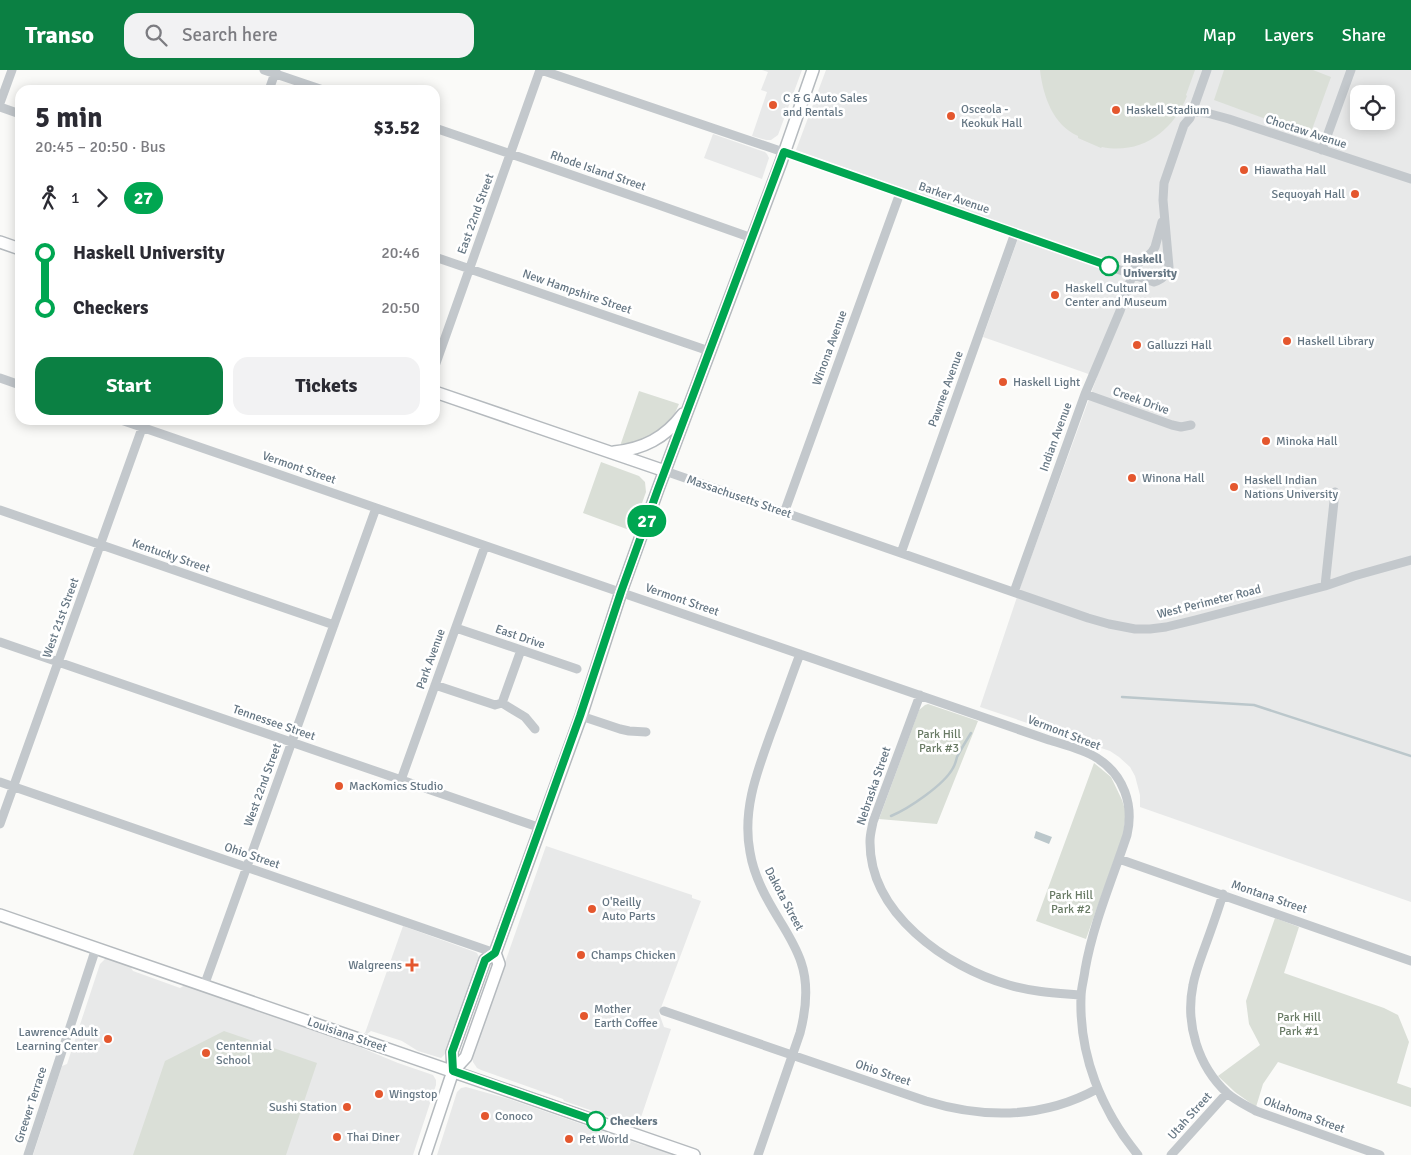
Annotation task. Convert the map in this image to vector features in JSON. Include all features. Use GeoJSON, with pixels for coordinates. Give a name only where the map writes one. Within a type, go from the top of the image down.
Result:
{"type":"FeatureCollection","features":[{"type":"Feature","properties":{"kind":"main road"},"geometry":{"type":"LineString","coordinates":[[425,1155],[453,1071],[466,1057],[499,964],[495,953],[580,716],[621,592],[813,70]]}},
{"type":"Feature","properties":{"kind":"main road"},"geometry":{"type":"LineString","coordinates":[[0,242],[15,247]]}},
{"type":"Feature","properties":{"kind":"main road","name":"Massachusetts Street"},"geometry":{"type":"LineString","coordinates":[[440,394],[665,471]]}},
{"type":"Feature","properties":{"kind":"main road"},"geometry":{"type":"LineString","coordinates":[[610,452],[631,450],[657,439],[673,425],[690,405]]}},
{"type":"Feature","properties":{"kind":"main road","name":"Louisiana Street"},"geometry":{"type":"LineString","coordinates":[[0,915],[694,1155]]}},
{"type":"Feature","properties":{"kind":"street"},"geometry":{"type":"LineString","coordinates":[[0,102],[12,70]]}},
{"type":"Feature","properties":{"kind":"street"},"geometry":{"type":"LineString","coordinates":[[264,70],[276,72],[310,85]]}},
{"type":"Feature","properties":{"kind":"street","name":"Barker Avenue"},"geometry":{"type":"LineString","coordinates":[[540,70],[900,192],[1154,282],[1161,280]]}},
{"type":"Feature","properties":{"kind":"street","name":"East 22nd Street"},"geometry":{"type":"LineString","coordinates":[[440,352],[540,70]]}},
{"type":"Feature","properties":{"kind":"street","name":"Indian Avenue"},"geometry":{"type":"LineString","coordinates":[[1161,280],[1166,276],[1169,267],[1163,192],[1166,174],[1184,126],[1190,118],[1207,70]]}},
{"type":"Feature","properties":{"kind":"street"},"geometry":{"type":"LineString","coordinates":[[1322,150],[1351,70]]}},
{"type":"Feature","properties":{"kind":"street"},"geometry":{"type":"LineString","coordinates":[[271,85],[276,72]]}},
{"type":"Feature","properties":{"kind":"street"},"geometry":{"type":"LineString","coordinates":[[0,107],[15,112]]}},
{"type":"Feature","properties":{"kind":"street","name":"Choctaw Avenue"},"geometry":{"type":"LineString","coordinates":[[1192,112],[1207,113],[1229,119],[1411,179]]}},
{"type":"Feature","properties":{"kind":"street","name":"Rhode Island Street"},"geometry":{"type":"LineString","coordinates":[[440,130],[752,238]]}},
{"type":"Feature","properties":{"kind":"street","name":"Winona Avenue"},"geometry":{"type":"LineString","coordinates":[[784,512],[900,192]]}},
{"type":"Feature","properties":{"kind":"street","name":"Indian Avenue"},"geometry":{"type":"LineString","coordinates":[[1014,592],[1084,394],[1120,312],[1136,264],[1146,259],[1155,247],[1164,213]]}},
{"type":"Feature","properties":{"kind":"street","name":"Pawnee Avenue"},"geometry":{"type":"LineString","coordinates":[[900,553],[1016,233]]}},
{"type":"Feature","properties":{"kind":"street","name":"New Hampshire Street"},"geometry":{"type":"LineString","coordinates":[[440,259],[710,352]]}},
{"type":"Feature","properties":{"kind":"street"},"geometry":{"type":"LineString","coordinates":[[0,378],[15,383]]}},
{"type":"Feature","properties":{"kind":"street","name":"Creek Drive"},"geometry":{"type":"LineString","coordinates":[[1084,394],[1172,425],[1191,425]]}},
{"type":"Feature","properties":{"kind":"street","name":"West 21st Street"},"geometry":{"type":"LineString","coordinates":[[0,824],[144,425]]}},
{"type":"Feature","properties":{"kind":"street","name":"Vermont Street"},"geometry":{"type":"LineString","coordinates":[[147,425],[485,546],[1089,753],[1107,765],[1121,782],[1127,795],[1130,826],[1091,944],[1081,996],[1085,1048],[1097,1090],[1111,1117],[1138,1155]]}},
{"type":"Feature","properties":{"kind":"street","name":"Massachusetts Street"},"geometry":{"type":"LineString","coordinates":[[665,471],[1014,592]]}},
{"type":"Feature","properties":{"kind":"street"},"geometry":{"type":"LineString","coordinates":[[1325,586],[1335,492]]}},
{"type":"Feature","properties":{"kind":"street","name":"West 22nd Street"},"geometry":{"type":"LineString","coordinates":[[204,986],[376,508]]}},
{"type":"Feature","properties":{"kind":"street","name":"Kentucky Street"},"geometry":{"type":"LineString","coordinates":[[0,510],[334,625]]}},
{"type":"Feature","properties":{"kind":"street","name":"Park Avenue"},"geometry":{"type":"LineString","coordinates":[[401,780],[485,546]]}},
{"type":"Feature","properties":{"kind":"street","name":"West Perimeter Road"},"geometry":{"type":"LineString","coordinates":[[1014,592],[1108,624],[1135,629],[1150,629],[1195,620],[1325,586],[1411,560]]}},
{"type":"Feature","properties":{"kind":"street","name":"East Drive"},"geometry":{"type":"LineString","coordinates":[[456,628],[577,669]]}},
{"type":"Feature","properties":{"kind":"street","name":"Tennessee Street"},"geometry":{"type":"LineString","coordinates":[[0,642],[540,828]]}},
{"type":"Feature","properties":{"kind":"street"},"geometry":{"type":"LineString","coordinates":[[502,703],[522,650]]}},
{"type":"Feature","properties":{"kind":"street","name":"Dakota Street"},"geometry":{"type":"LineString","coordinates":[[758,1155],[804,1018],[806,989],[804,972],[796,948],[757,878],[749,850],[748,817],[750,798],[756,775],[800,654]]}},
{"type":"Feature","properties":{"kind":"street"},"geometry":{"type":"LineString","coordinates":[[435,685],[495,705],[502,703],[525,717],[535,729]]}},
{"type":"Feature","properties":{"kind":"street","name":"Nebraska Street"},"geometry":{"type":"LineString","coordinates":[[920,695],[873,822],[870,838],[873,870],[884,896],[893,909],[922,939],[951,960],[970,970],[1010,986],[1081,996]]}},
{"type":"Feature","properties":{"kind":"street"},"geometry":{"type":"LineString","coordinates":[[580,716],[629,732],[646,732]]}},
{"type":"Feature","properties":{"kind":"street","name":"Ohio Street"},"geometry":{"type":"LineString","coordinates":[[0,782],[495,953]]}},
{"type":"Feature","properties":{"kind":"street","name":"Montana Street"},"geometry":{"type":"LineString","coordinates":[[1119,859],[1411,960]]}},
{"type":"Feature","properties":{"kind":"street","name":"Oklahoma Street"},"geometry":{"type":"LineString","coordinates":[[1223,894],[1195,976],[1191,997],[1190,1014],[1196,1044],[1208,1070],[1228,1093],[1240,1103],[1270,1117],[1380,1155]]}},
{"type":"Feature","properties":{"kind":"street","name":"Greever Terrace"},"geometry":{"type":"LineString","coordinates":[[28,1155],[96,948]]}},
{"type":"Feature","properties":{"kind":"street","name":"Ohio Street"},"geometry":{"type":"LineString","coordinates":[[664,1011],[947,1108],[992,1114],[1038,1111],[1079,1099],[1097,1090]]}},
{"type":"Feature","properties":{"kind":"street","name":"Utah Street"},"geometry":{"type":"LineString","coordinates":[[1171,1155],[1228,1093]]}},
{"type":"Feature","properties":{"kind":"shaded area"},"geometry":{"type":"Polygon","coordinates":[[[762,70],[802,70],[778,135],[771,140],[752,136],[767,92],[761,90],[768,72],[762,70]]]}},
{"type":"Feature","properties":{"kind":"shaded area","name":"Haskell Indian Nations University"},"geometry":{"type":"Polygon","coordinates":[[[826,70],[1411,70],[1411,902],[1140,807],[1140,795],[1135,776],[1130,767],[1110,751],[980,707],[1022,582],[1097,377],[983,337],[1021,230],[796,150],[826,70]]]}},
{"type":"Feature","properties":{"kind":"shaded area"},"geometry":{"type":"Polygon","coordinates":[[[713,134],[765,152],[769,158],[762,179],[704,158],[713,134]]]}},
{"type":"Feature","properties":{"kind":"shaded area"},"geometry":{"type":"Polygon","coordinates":[[[1036,831],[1052,837],[1049,844],[1034,838],[1036,831]]]}},
{"type":"Feature","properties":{"kind":"shaded area"},"geometry":{"type":"Polygon","coordinates":[[[546,846],[692,895],[692,898],[701,901],[659,1013],[664,1027],[671,1029],[637,1129],[563,1099],[481,1070],[473,1062],[472,1056],[546,846]]]}},
{"type":"Feature","properties":{"kind":"shaded area"},"geometry":{"type":"Polygon","coordinates":[[[403,926],[475,952],[479,957],[480,961],[447,1052],[441,1058],[418,1051],[402,1041],[371,1031],[367,1034],[365,1033],[403,926]]]}},
{"type":"Feature","properties":{"kind":"shaded area","name":"Centennial School"},"geometry":{"type":"Polygon","coordinates":[[[105,959],[111,959],[130,966],[133,971],[180,988],[185,985],[328,1034],[398,1063],[433,1075],[436,1085],[413,1155],[33,1155],[62,1066],[67,1064],[100,964],[105,959]]]}},
{"type":"Feature","properties":{"kind":"shaded area"},"geometry":{"type":"Polygon","coordinates":[[[466,1087],[509,1099],[645,1146],[651,1146],[678,1155],[437,1155],[457,1092],[461,1088],[466,1087]]]}},
{"type":"Feature","properties":{"kind":"green space","name":"Haskell Stadium"},"geometry":{"type":"Polygon","coordinates":[[[1040,70],[1195,70],[1181,109],[1164,130],[1142,144],[1116,149],[1101,148],[1078,138],[1078,136],[1062,125],[1051,109],[1047,99],[1040,70]]]}},
{"type":"Feature","properties":{"kind":"green space"},"geometry":{"type":"Polygon","coordinates":[[[1224,70],[1313,70],[1331,77],[1310,135],[1214,100],[1224,70]]]}},
{"type":"Feature","properties":{"kind":"green space"},"geometry":{"type":"Polygon","coordinates":[[[639,391],[679,404],[665,427],[646,441],[620,446],[639,391]]]}},
{"type":"Feature","properties":{"kind":"green space"},"geometry":{"type":"Polygon","coordinates":[[[601,462],[639,476],[645,482],[646,492],[632,531],[583,513],[601,462]]]}},
{"type":"Feature","properties":{"kind":"green space","name":"Park Hill Park #3"},"geometry":{"type":"Polygon","coordinates":[[[928,704],[978,721],[937,824],[879,819],[919,710],[928,704]]]}},
{"type":"Feature","properties":{"kind":"green space","name":"Park Hill Park #2"},"geometry":{"type":"Polygon","coordinates":[[[1094,763],[1111,777],[1126,813],[1123,835],[1086,939],[1036,921],[1094,763]]]}},
{"type":"Feature","properties":{"kind":"green space","name":"Park Hill Park #1"},"geometry":{"type":"Polygon","coordinates":[[[1275,918],[1299,927],[1284,973],[1384,1008],[1398,1015],[1409,1042],[1397,1083],[1411,1088],[1411,1107],[1278,1062],[1263,1084],[1256,1107],[1235,1092],[1218,1076],[1260,1045],[1249,1024],[1246,1001],[1275,918]]]}},
{"type":"Feature","properties":{"kind":"green space"},"geometry":{"type":"Polygon","coordinates":[[[224,1031],[317,1063],[286,1155],[133,1155],[165,1061],[224,1031]]]}},
{"type":"Feature","properties":{"kind":"waterway"},"geometry":{"type":"LineString","coordinates":[[1122,697],[1254,705],[1411,756]]}},
{"type":"Feature","properties":{"kind":"waterway"},"geometry":{"type":"LineString","coordinates":[[891,816],[907,808],[942,782],[954,767],[957,757],[971,733]]}},
{"type":"Feature","properties":{"kind":"bus line","name":"27"},"geometry":{"type":"LineString","coordinates":[[596,1121],[453,1071],[452,1052],[485,960],[495,953],[580,716],[621,592],[658,489],[784,152],[1109,266]]}},
{"type":"Feature","properties":{"kind":"place","name":"C & G Auto Sales and Rentals"},"geometry":{"type":"Point","coordinates":[773,105]}},
{"type":"Feature","properties":{"kind":"place","name":"Haskell Stadium"},"geometry":{"type":"Point","coordinates":[1116,110]}},
{"type":"Feature","properties":{"kind":"place","name":"Osceola - Keokuk Hall"},"geometry":{"type":"Point","coordinates":[951,116]}},
{"type":"Feature","properties":{"kind":"place","name":"Hiawatha Hall"},"geometry":{"type":"Point","coordinates":[1244,170]}},
{"type":"Feature","properties":{"kind":"place","name":"Sequoyah Hall"},"geometry":{"type":"Point","coordinates":[1355,194]}},
{"type":"Feature","properties":{"kind":"place","name":"Haskell University"},"geometry":{"type":"Point","coordinates":[1109,266]}},
{"type":"Feature","properties":{"kind":"place","name":"Haskell Cultural Center and Museum"},"geometry":{"type":"Point","coordinates":[1055,295]}},
{"type":"Feature","properties":{"kind":"place","name":"Haskell Library"},"geometry":{"type":"Point","coordinates":[1287,341]}},
{"type":"Feature","properties":{"kind":"place","name":"Galluzzi Hall"},"geometry":{"type":"Point","coordinates":[1137,345]}},
{"type":"Feature","properties":{"kind":"place","name":"Haskell Light"},"geometry":{"type":"Point","coordinates":[1003,382]}},
{"type":"Feature","properties":{"kind":"place","name":"Minoka Hall"},"geometry":{"type":"Point","coordinates":[1266,441]}},
{"type":"Feature","properties":{"kind":"place","name":"Winona Hall"},"geometry":{"type":"Point","coordinates":[1132,478]}},
{"type":"Feature","properties":{"kind":"place","name":"Haskell Indian Nations University"},"geometry":{"type":"Point","coordinates":[1234,487]}},
{"type":"Feature","properties":{"kind":"place","name":"MacKomics Studio"},"geometry":{"type":"Point","coordinates":[339,786]}},
{"type":"Feature","properties":{"kind":"place","name":"O'Reilly Auto Parts"},"geometry":{"type":"Point","coordinates":[592,909]}},
{"type":"Feature","properties":{"kind":"place","name":"Champs Chicken"},"geometry":{"type":"Point","coordinates":[581,955]}},
{"type":"Feature","properties":{"kind":"place","name":"Walgreens"},"geometry":{"type":"Point","coordinates":[412,965]}},
{"type":"Feature","properties":{"kind":"place","name":"Mother Earth Coffee"},"geometry":{"type":"Point","coordinates":[584,1016]}},
{"type":"Feature","properties":{"kind":"place","name":"Lawrence Adult Learning Center"},"geometry":{"type":"Point","coordinates":[108,1039]}},
{"type":"Feature","properties":{"kind":"place","name":"Centennial School"},"geometry":{"type":"Point","coordinates":[206,1053]}},
{"type":"Feature","properties":{"kind":"place","name":"Wingstop"},"geometry":{"type":"Point","coordinates":[379,1094]}},
{"type":"Feature","properties":{"kind":"place","name":"Sushi Station"},"geometry":{"type":"Point","coordinates":[347,1107]}},
{"type":"Feature","properties":{"kind":"place","name":"Conoco"},"geometry":{"type":"Point","coordinates":[485,1116]}},
{"type":"Feature","properties":{"kind":"place","name":"Checkers"},"geometry":{"type":"Point","coordinates":[596,1121]}},
{"type":"Feature","properties":{"kind":"place","name":"Thai Diner"},"geometry":{"type":"Point","coordinates":[337,1137]}},
{"type":"Feature","properties":{"kind":"place","name":"Pet World"},"geometry":{"type":"Point","coordinates":[569,1139]}}]}
